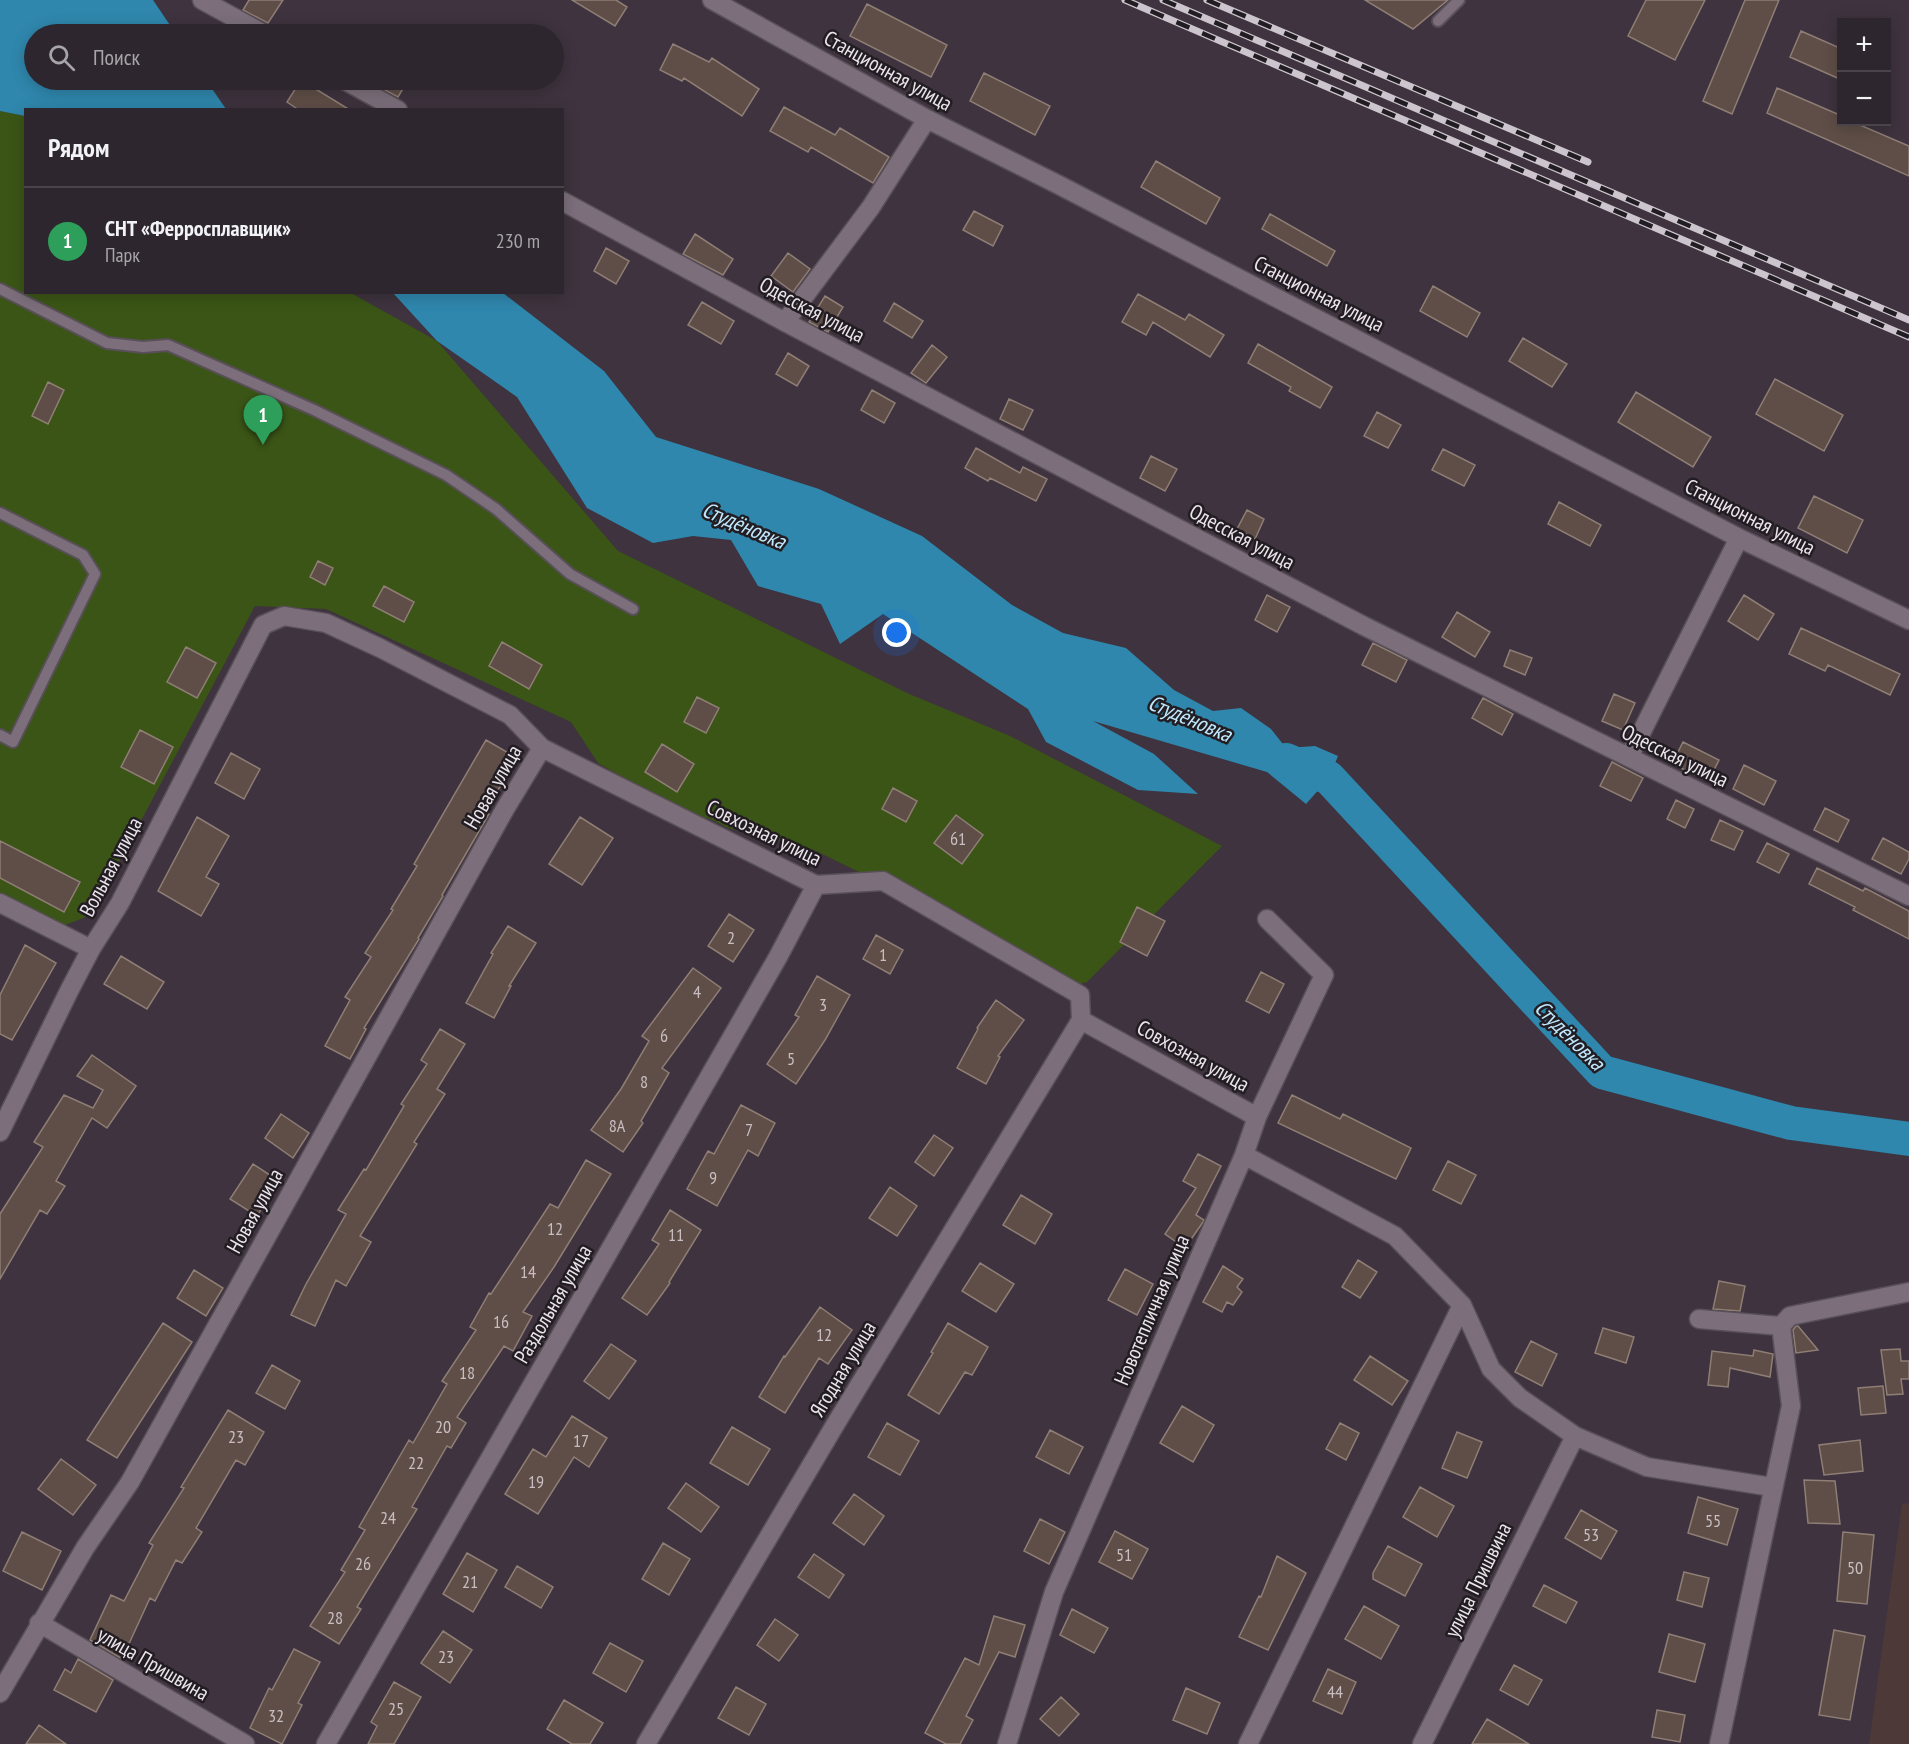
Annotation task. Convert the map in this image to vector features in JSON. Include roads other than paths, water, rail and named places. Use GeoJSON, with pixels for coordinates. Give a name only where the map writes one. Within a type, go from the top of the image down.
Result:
{"type":"FeatureCollection","features":[{"type":"Feature","properties":{"kind":"street"},"geometry":{"type":"LineString","coordinates":[[202,0],[246,24]]}},
{"type":"Feature","properties":{"kind":"street","name":"Станционная улица"},"geometry":{"type":"LineString","coordinates":[[712,0],[927,119],[1070,190],[1739,538],[1909,620]]}},
{"type":"Feature","properties":{"kind":"street"},"geometry":{"type":"LineString","coordinates":[[362,90],[394,108]]}},
{"type":"Feature","properties":{"kind":"street"},"geometry":{"type":"LineString","coordinates":[[785,322],[872,207],[927,119]]}},
{"type":"Feature","properties":{"kind":"street","name":"Одесская улица"},"geometry":{"type":"LineString","coordinates":[[564,202],[785,322],[1365,626],[1909,896]]}},
{"type":"Feature","properties":{"kind":"street"},"geometry":{"type":"LineString","coordinates":[[1629,758],[1739,538]]}},
{"type":"Feature","properties":{"kind":"street","name":"Совхозная улица"},"geometry":{"type":"LineString","coordinates":[[263,625],[284,616],[326,624],[380,648],[510,715],[542,748],[816,885],[883,881],[1080,994],[1081,1020],[1257,1117]]}},
{"type":"Feature","properties":{"kind":"street","name":"Вольная улица"},"geometry":{"type":"LineString","coordinates":[[0,1132],[91,949],[120,903],[263,625]]}},
{"type":"Feature","properties":{"kind":"street","name":"Новая улица"},"geometry":{"type":"LineString","coordinates":[[0,1693],[85,1548],[130,1482],[500,819],[542,748]]}},
{"type":"Feature","properties":{"kind":"street","name":"Раздольная улица"},"geometry":{"type":"LineString","coordinates":[[326,1744],[766,978],[816,885]]}},
{"type":"Feature","properties":{"kind":"street"},"geometry":{"type":"LineString","coordinates":[[0,903],[91,949]]}},
{"type":"Feature","properties":{"kind":"street","name":"Новотепличная улица"},"geometry":{"type":"LineString","coordinates":[[1007,1744],[1054,1593],[1244,1155],[1257,1117],[1324,975],[1267,919]]}},
{"type":"Feature","properties":{"kind":"street","name":"Ягодная улица"},"geometry":{"type":"LineString","coordinates":[[646,1744],[835,1425],[1081,1020]]}},
{"type":"Feature","properties":{"kind":"street"},"geometry":{"type":"LineString","coordinates":[[1244,1155],[1395,1236],[1462,1305],[1491,1369],[1520,1398],[1575,1436],[1647,1467],[1772,1487]]}},
{"type":"Feature","properties":{"kind":"street"},"geometry":{"type":"LineString","coordinates":[[1719,1744],[1791,1406],[1781,1326],[1790,1316],[1909,1292]]}},
{"type":"Feature","properties":{"kind":"street"},"geometry":{"type":"LineString","coordinates":[[1248,1744],[1462,1305]]}},
{"type":"Feature","properties":{"kind":"street"},"geometry":{"type":"LineString","coordinates":[[1699,1319],[1781,1326]]}},
{"type":"Feature","properties":{"kind":"street","name":"улица Пришвина"},"geometry":{"type":"LineString","coordinates":[[1422,1744],[1575,1436]]}},
{"type":"Feature","properties":{"kind":"street","name":"улица Пришвина"},"geometry":{"type":"LineString","coordinates":[[39,1623],[245,1744]]}},
{"type":"Feature","properties":{"kind":"lane"},"geometry":{"type":"LineString","coordinates":[[1438,21],[1458,0]]}},
{"type":"Feature","properties":{"kind":"lane"},"geometry":{"type":"LineString","coordinates":[[0,289],[107,343],[143,347],[168,345],[314,410],[436,470],[496,509],[570,574],[633,609]]}},
{"type":"Feature","properties":{"kind":"lane"},"geometry":{"type":"LineString","coordinates":[[0,513],[83,555],[95,574],[13,742],[0,735]]}},
{"type":"Feature","properties":{"kind":"water"},"geometry":{"type":"Polygon","coordinates":[[[0,0],[153,0],[169,24],[24,24],[24,90],[213,90],[225,108],[24,108],[24,116],[0,111],[0,0]]]}},
{"type":"Feature","properties":{"kind":"water"},"geometry":{"type":"Polygon","coordinates":[[[394,294],[504,294],[604,371],[656,437],[819,489],[922,536],[1012,605],[1063,633],[1126,648],[1174,690],[1213,711],[1241,708],[1271,729],[1286,748],[1315,746],[1338,756],[1329,778],[1306,804],[1267,772],[1093,721],[1154,754],[1198,794],[1138,790],[1046,742],[1028,709],[883,614],[840,644],[821,604],[758,586],[731,540],[693,536],[653,543],[587,508],[517,397],[437,341],[394,294]]]}},
{"type":"Feature","properties":{"kind":"waterway","name":"Студёновка"},"geometry":{"type":"LineString","coordinates":[[1286,760],[1329,778],[1602,1072],[1791,1123],[1909,1139]]}},
{"type":"Feature","properties":{"kind":"railway"},"geometry":{"type":"LineString","coordinates":[[1125,0],[1909,337]]}},
{"type":"Feature","properties":{"kind":"railway"},"geometry":{"type":"LineString","coordinates":[[1163,0],[1909,320]]}},
{"type":"Feature","properties":{"kind":"railway"},"geometry":{"type":"LineString","coordinates":[[1207,0],[1588,162]]}},
{"type":"Feature","properties":{"kind":"place","name":"СНТ «Ферросплавщик»"},"geometry":{"type":"Point","coordinates":[263,445]}}]}
